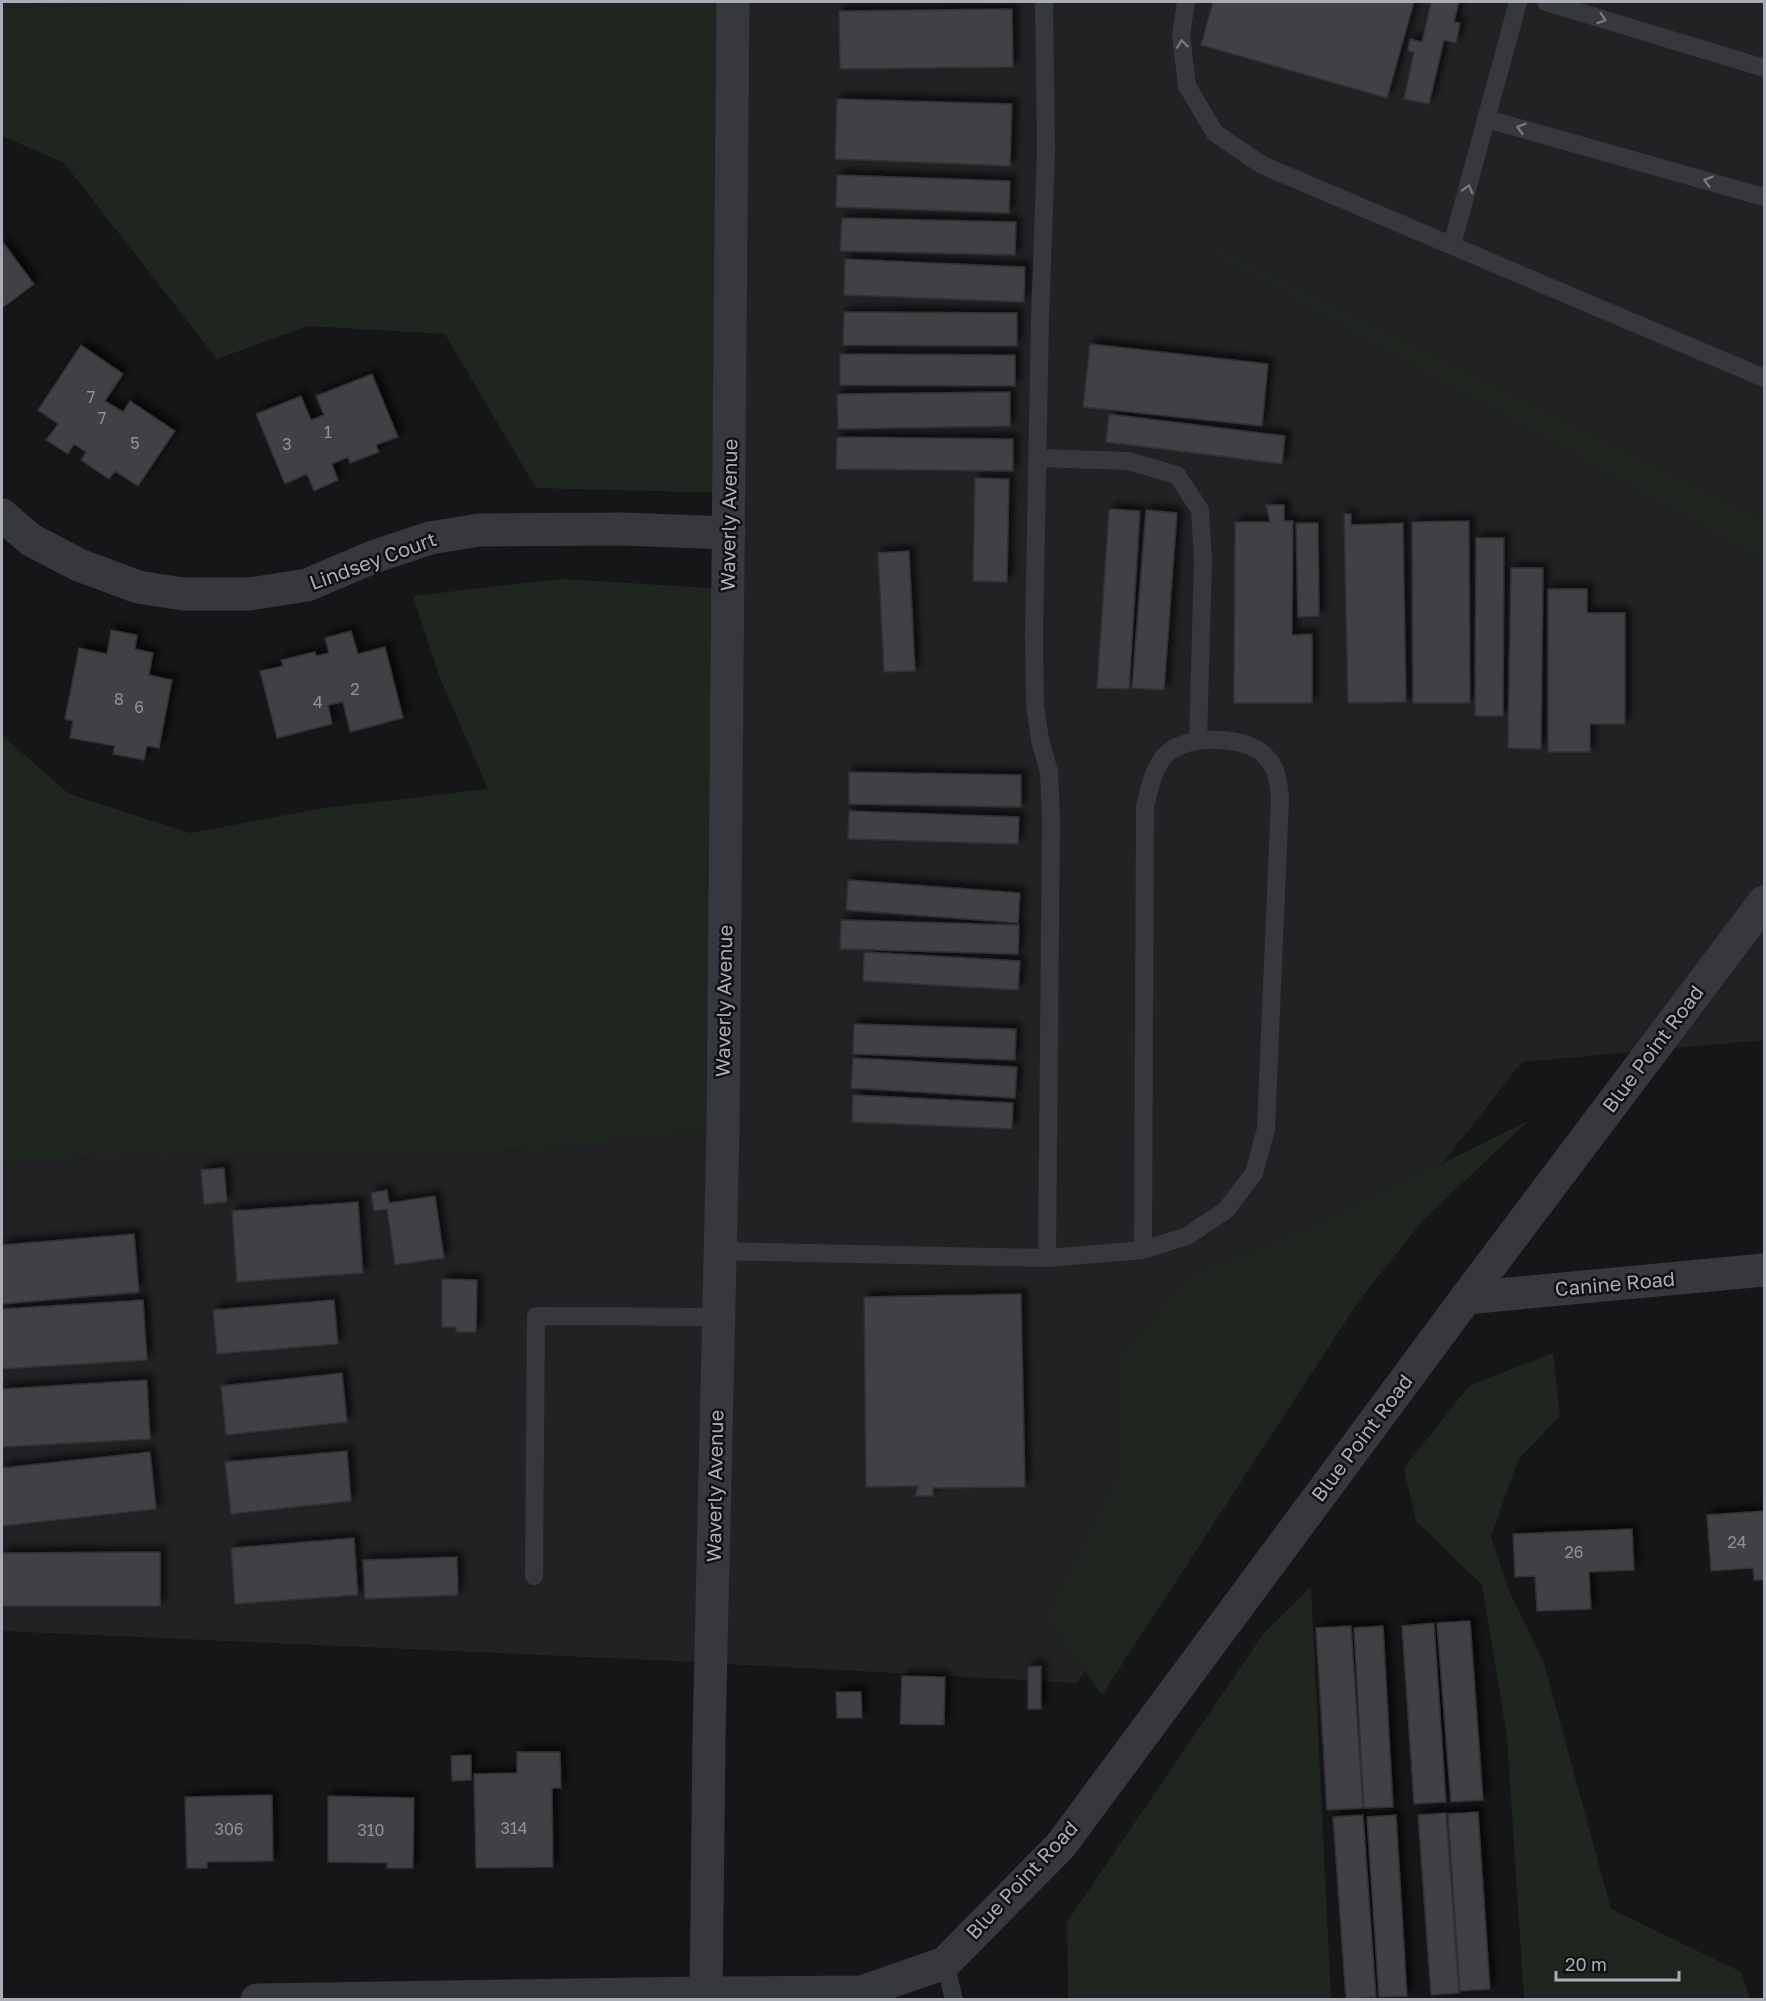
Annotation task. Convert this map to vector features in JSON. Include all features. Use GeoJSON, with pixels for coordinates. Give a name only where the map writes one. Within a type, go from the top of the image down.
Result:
{"type":"FeatureCollection","features":[{"type":"Feature","properties":{"kind":"street","name":"Waverly Avenue"},"geometry":{"type":"LineString","coordinates":[[706,1996],[709,1737],[720,1251],[733,2]]}},
{"type":"Feature","properties":{"kind":"street","name":"Lindsey Court"},"geometry":{"type":"LineString","coordinates":[[2,515],[31,540],[79,565],[138,587],[183,594],[250,594],[307,585],[373,557],[430,538],[480,530],[622,529],[729,533]]}},
{"type":"Feature","properties":{"kind":"street","name":"Blue Point Road"},"geometry":{"type":"LineString","coordinates":[[945,1963],[1061,1845],[1466,1298],[1764,902]]}},
{"type":"Feature","properties":{"kind":"street","name":"Canine Road"},"geometry":{"type":"LineString","coordinates":[[1466,1298],[1764,1270]]}},
{"type":"Feature","properties":{"kind":"street"},"geometry":{"type":"LineString","coordinates":[[256,2000],[706,1996],[861,1992],[945,1963]]}},
{"type":"Feature","properties":{"kind":"lane"},"geometry":{"type":"LineString","coordinates":[[1044,2],[1046,151],[1034,635],[1035,705],[1040,740],[1049,772],[1051,818],[1047,1258]]}},
{"type":"Feature","properties":{"kind":"lane"},"geometry":{"type":"LineString","coordinates":[[1186,2],[1181,35],[1187,86],[1215,133],[1262,165],[1764,378]]}},
{"type":"Feature","properties":{"kind":"lane"},"geometry":{"type":"LineString","coordinates":[[1452,246],[1518,2]]}},
{"type":"Feature","properties":{"kind":"lane"},"geometry":{"type":"LineString","coordinates":[[1546,2],[1764,68]]}},
{"type":"Feature","properties":{"kind":"lane"},"geometry":{"type":"LineString","coordinates":[[1487,118],[1764,197]]}},
{"type":"Feature","properties":{"kind":"lane"},"geometry":{"type":"LineString","coordinates":[[1038,458],[1128,461],[1177,476],[1200,510],[1203,559],[1198,740]]}},
{"type":"Feature","properties":{"kind":"lane"},"geometry":{"type":"LineString","coordinates":[[720,1251],[1047,1258],[1143,1250],[1187,1236],[1226,1210],[1254,1173],[1266,1129],[1280,798],[1278,773],[1261,752],[1233,741],[1198,740],[1177,746],[1162,758],[1150,783],[1145,807],[1143,1250]]}},
{"type":"Feature","properties":{"kind":"lane"},"geometry":{"type":"LineString","coordinates":[[534,1576],[536,1316],[719,1317]]}},
{"type":"Feature","properties":{"kind":"lane"},"geometry":{"type":"LineString","coordinates":[[945,1963],[954,2000]]}},
{"type":"Feature","properties":{"kind":"shaded area"},"geometry":{"type":"Polygon","coordinates":[[[2,2],[219,2],[2,8],[2,2]]]}},
{"type":"Feature","properties":{"kind":"shaded area"},"geometry":{"type":"Polygon","coordinates":[[[219,2],[733,2],[729,493],[536,488],[445,334],[308,326],[217,359],[64,163],[2,136],[2,8],[219,2]]]}},
{"type":"Feature","properties":{"kind":"shaded area"},"geometry":{"type":"Polygon","coordinates":[[[733,2],[1764,2],[1764,1040],[1522,1062],[1278,1372],[1077,1683],[654,1660],[2,1631],[2,1160],[540,1150],[723,1129],[733,2]]]}},
{"type":"Feature","properties":{"kind":"shaded area"},"geometry":{"type":"Polygon","coordinates":[[[1115,198],[1764,521],[1764,559],[1115,198]]]}},
{"type":"Feature","properties":{"kind":"shaded area"},"geometry":{"type":"Polygon","coordinates":[[[561,579],[728,589],[723,1129],[540,1150],[2,1160],[2,735],[69,794],[190,833],[324,808],[488,789],[440,678],[413,596],[561,579]]]}},
{"type":"Feature","properties":{"kind":"shaded area"},"geometry":{"type":"Polygon","coordinates":[[[1528,1121],[1423,1220],[1358,1302],[1102,1695],[1047,1617],[1118,1479],[1122,1353],[1194,1275],[1317,1226],[1528,1121]]]}},
{"type":"Feature","properties":{"kind":"shaded area"},"geometry":{"type":"Polygon","coordinates":[[[1553,1353],[1560,1416],[1518,1460],[1491,1537],[1509,1591],[1544,1663],[1611,1909],[1741,1972],[1750,1999],[1524,1999],[1507,1737],[1482,1585],[1416,1521],[1404,1468],[1469,1386],[1553,1353]]]}},
{"type":"Feature","properties":{"kind":"shaded area"},"geometry":{"type":"Polygon","coordinates":[[[1311,1587],[1331,1999],[1068,1999],[1067,1922],[1264,1633],[1311,1587]]]}},
{"type":"Feature","properties":{"kind":"building"},"geometry":{"type":"Polygon","coordinates":[[[1213,2],[1414,2],[1387,98],[1201,45],[1213,2]]]}},
{"type":"Feature","properties":{"kind":"building"},"geometry":{"type":"Polygon","coordinates":[[[1431,2],[1459,2],[1454,22],[1460,23],[1456,43],[1444,40],[1429,104],[1404,99],[1414,52],[1408,51],[1410,39],[1422,42],[1431,2]]]}},
{"type":"Feature","properties":{"kind":"building"},"geometry":{"type":"Polygon","coordinates":[[[1012,9],[1013,67],[840,69],[839,11],[1012,9]]]}},
{"type":"Feature","properties":{"kind":"building"},"geometry":{"type":"Polygon","coordinates":[[[837,99],[1012,104],[1010,166],[835,159],[837,99]]]}},
{"type":"Feature","properties":{"kind":"building"},"geometry":{"type":"Polygon","coordinates":[[[837,175],[1010,181],[1009,213],[836,207],[837,175]]]}},
{"type":"Feature","properties":{"kind":"building"},"geometry":{"type":"Polygon","coordinates":[[[842,218],[1016,222],[1015,255],[840,251],[842,218]]]}},
{"type":"Feature","properties":{"kind":"building"},"geometry":{"type":"Polygon","coordinates":[[[2,241],[34,284],[2,308],[2,241]]]}},
{"type":"Feature","properties":{"kind":"building"},"geometry":{"type":"Polygon","coordinates":[[[845,259],[1025,267],[1024,302],[844,295],[845,259]]]}},
{"type":"Feature","properties":{"kind":"building"},"geometry":{"type":"Polygon","coordinates":[[[844,312],[1017,313],[1017,346],[843,345],[844,312]]]}},
{"type":"Feature","properties":{"kind":"building"},"geometry":{"type":"Polygon","coordinates":[[[1090,344],[1268,364],[1262,426],[1083,407],[1090,344]]]}},
{"type":"Feature","properties":{"kind":"building"},"geometry":{"type":"Polygon","coordinates":[[[81,345],[123,374],[105,401],[123,412],[130,401],[175,431],[138,486],[115,471],[109,479],[81,460],[86,452],[74,444],[68,454],[46,440],[58,424],[38,410],[81,345]]]}},
{"type":"Feature","properties":{"kind":"building"},"geometry":{"type":"Polygon","coordinates":[[[840,354],[1015,355],[1015,386],[840,385],[840,354]]]}},
{"type":"Feature","properties":{"kind":"building"},"geometry":{"type":"Polygon","coordinates":[[[372,374],[398,437],[376,445],[379,452],[350,463],[348,457],[332,464],[338,480],[314,491],[307,474],[285,484],[256,414],[301,396],[311,420],[324,415],[316,396],[372,374]]]}},
{"type":"Feature","properties":{"kind":"building"},"geometry":{"type":"Polygon","coordinates":[[[1010,392],[1010,426],[838,429],[837,394],[1010,392]]]}},
{"type":"Feature","properties":{"kind":"building"},"geometry":{"type":"Polygon","coordinates":[[[1109,414],[1285,436],[1282,464],[1106,442],[1109,414]]]}},
{"type":"Feature","properties":{"kind":"building"},"geometry":{"type":"Polygon","coordinates":[[[837,437],[1013,439],[1013,471],[836,469],[837,437]]]}},
{"type":"Feature","properties":{"kind":"building"},"geometry":{"type":"Polygon","coordinates":[[[975,478],[1009,479],[1007,582],[973,581],[975,478]]]}},
{"type":"Feature","properties":{"kind":"building"},"geometry":{"type":"Polygon","coordinates":[[[1266,505],[1284,505],[1284,521],[1293,521],[1292,635],[1312,634],[1312,703],[1234,703],[1235,522],[1270,522],[1266,505]]]}},
{"type":"Feature","properties":{"kind":"building"},"geometry":{"type":"Polygon","coordinates":[[[1109,509],[1140,511],[1129,689],[1097,688],[1109,509]]]}},
{"type":"Feature","properties":{"kind":"building"},"geometry":{"type":"Polygon","coordinates":[[[1146,510],[1177,513],[1164,690],[1132,688],[1146,510]]]}},
{"type":"Feature","properties":{"kind":"building"},"geometry":{"type":"Polygon","coordinates":[[[1344,514],[1351,514],[1351,525],[1403,523],[1406,702],[1348,703],[1344,514]]]}},
{"type":"Feature","properties":{"kind":"building"},"geometry":{"type":"Polygon","coordinates":[[[1469,521],[1470,703],[1413,703],[1412,522],[1469,521]]]}},
{"type":"Feature","properties":{"kind":"building"},"geometry":{"type":"Polygon","coordinates":[[[1296,523],[1318,523],[1319,616],[1298,617],[1296,523]]]}},
{"type":"Feature","properties":{"kind":"building"},"geometry":{"type":"Polygon","coordinates":[[[1476,538],[1504,538],[1503,716],[1475,716],[1476,538]]]}},
{"type":"Feature","properties":{"kind":"building"},"geometry":{"type":"Polygon","coordinates":[[[909,551],[915,671],[884,672],[878,553],[909,551]]]}},
{"type":"Feature","properties":{"kind":"building"},"geometry":{"type":"Polygon","coordinates":[[[1511,568],[1543,568],[1541,749],[1508,748],[1511,568]]]}},
{"type":"Feature","properties":{"kind":"building"},"geometry":{"type":"Polygon","coordinates":[[[1548,589],[1587,589],[1587,613],[1625,613],[1625,724],[1590,724],[1590,752],[1548,752],[1548,589]]]}},
{"type":"Feature","properties":{"kind":"building"},"geometry":{"type":"Polygon","coordinates":[[[111,630],[137,635],[135,649],[153,653],[149,675],[172,680],[159,748],[147,746],[144,760],[113,754],[115,746],[70,738],[73,721],[65,719],[79,648],[107,654],[111,630]]]}},
{"type":"Feature","properties":{"kind":"building"},"geometry":{"type":"Polygon","coordinates":[[[351,631],[358,654],[385,647],[403,718],[350,732],[343,702],[328,705],[332,724],[277,738],[260,671],[283,666],[281,660],[315,652],[316,656],[329,653],[325,638],[351,631]]]}},
{"type":"Feature","properties":{"kind":"building"},"geometry":{"type":"Polygon","coordinates":[[[849,772],[1021,775],[1021,807],[849,804],[849,772]]]}},
{"type":"Feature","properties":{"kind":"building"},"geometry":{"type":"Polygon","coordinates":[[[849,811],[1019,817],[1018,844],[848,839],[849,811]]]}},
{"type":"Feature","properties":{"kind":"building"},"geometry":{"type":"Polygon","coordinates":[[[848,880],[1020,893],[1018,923],[846,910],[848,880]]]}},
{"type":"Feature","properties":{"kind":"building"},"geometry":{"type":"Polygon","coordinates":[[[841,920],[1019,925],[1018,954],[840,949],[841,920]]]}},
{"type":"Feature","properties":{"kind":"building"},"geometry":{"type":"Polygon","coordinates":[[[864,952],[1020,961],[1018,990],[863,981],[864,952]]]}},
{"type":"Feature","properties":{"kind":"building"},"geometry":{"type":"Polygon","coordinates":[[[854,1024],[1016,1029],[1015,1060],[853,1054],[854,1024]]]}},
{"type":"Feature","properties":{"kind":"building"},"geometry":{"type":"Polygon","coordinates":[[[853,1058],[1017,1067],[1015,1098],[851,1088],[853,1058]]]}},
{"type":"Feature","properties":{"kind":"building"},"geometry":{"type":"Polygon","coordinates":[[[853,1095],[1013,1103],[1012,1129],[852,1122],[853,1095]]]}},
{"type":"Feature","properties":{"kind":"building"},"geometry":{"type":"Polygon","coordinates":[[[224,1168],[227,1202],[204,1204],[201,1170],[224,1168]]]}},
{"type":"Feature","properties":{"kind":"building"},"geometry":{"type":"Polygon","coordinates":[[[387,1190],[389,1203],[435,1196],[444,1258],[395,1265],[387,1209],[374,1211],[371,1193],[387,1190]]]}},
{"type":"Feature","properties":{"kind":"building"},"geometry":{"type":"Polygon","coordinates":[[[358,1202],[363,1273],[237,1282],[232,1211],[358,1202]]]}},
{"type":"Feature","properties":{"kind":"building"},"geometry":{"type":"Polygon","coordinates":[[[134,1234],[139,1292],[2,1304],[2,1245],[134,1234]]]}},
{"type":"Feature","properties":{"kind":"building"},"geometry":{"type":"Polygon","coordinates":[[[442,1279],[477,1280],[476,1332],[456,1332],[456,1327],[442,1327],[442,1279]]]}},
{"type":"Feature","properties":{"kind":"building"},"geometry":{"type":"Polygon","coordinates":[[[1021,1294],[1025,1487],[933,1488],[933,1496],[915,1496],[918,1486],[866,1487],[864,1297],[1021,1294]]]}},
{"type":"Feature","properties":{"kind":"building"},"geometry":{"type":"Polygon","coordinates":[[[143,1300],[147,1360],[2,1369],[2,1309],[143,1300]]]}},
{"type":"Feature","properties":{"kind":"building"},"geometry":{"type":"Polygon","coordinates":[[[334,1300],[338,1344],[217,1354],[213,1310],[334,1300]]]}},
{"type":"Feature","properties":{"kind":"building"},"geometry":{"type":"Polygon","coordinates":[[[342,1373],[347,1422],[226,1435],[221,1386],[342,1373]]]}},
{"type":"Feature","properties":{"kind":"building"},"geometry":{"type":"Polygon","coordinates":[[[147,1380],[150,1439],[2,1447],[2,1389],[147,1380]]]}},
{"type":"Feature","properties":{"kind":"building"},"geometry":{"type":"Polygon","coordinates":[[[347,1451],[351,1501],[231,1514],[225,1462],[347,1451]]]}},
{"type":"Feature","properties":{"kind":"building"},"geometry":{"type":"Polygon","coordinates":[[[150,1452],[156,1509],[2,1526],[2,1468],[150,1452]]]}},
{"type":"Feature","properties":{"kind":"building"},"geometry":{"type":"Polygon","coordinates":[[[1764,1511],[1764,1580],[1754,1580],[1753,1568],[1711,1571],[1707,1515],[1764,1511]]]}},
{"type":"Feature","properties":{"kind":"building"},"geometry":{"type":"Polygon","coordinates":[[[1632,1529],[1634,1570],[1589,1572],[1591,1609],[1537,1611],[1535,1576],[1515,1577],[1513,1534],[1632,1529]]]}},
{"type":"Feature","properties":{"kind":"building"},"geometry":{"type":"Polygon","coordinates":[[[354,1538],[358,1595],[235,1604],[231,1548],[354,1538]]]}},
{"type":"Feature","properties":{"kind":"building"},"geometry":{"type":"Polygon","coordinates":[[[160,1552],[160,1606],[2,1606],[2,1553],[160,1552]]]}},
{"type":"Feature","properties":{"kind":"building"},"geometry":{"type":"Polygon","coordinates":[[[457,1557],[458,1595],[365,1599],[363,1560],[457,1557]]]}},
{"type":"Feature","properties":{"kind":"building"},"geometry":{"type":"Polygon","coordinates":[[[1470,1621],[1483,1800],[1451,1802],[1437,1623],[1470,1621]]]}},
{"type":"Feature","properties":{"kind":"building"},"geometry":{"type":"Polygon","coordinates":[[[1434,1623],[1446,1802],[1414,1804],[1402,1626],[1434,1623]]]}},
{"type":"Feature","properties":{"kind":"building"},"geometry":{"type":"Polygon","coordinates":[[[1351,1626],[1363,1808],[1327,1810],[1316,1628],[1351,1626]]]}},
{"type":"Feature","properties":{"kind":"building"},"geometry":{"type":"Polygon","coordinates":[[[1383,1626],[1393,1807],[1364,1808],[1354,1628],[1383,1626]]]}},
{"type":"Feature","properties":{"kind":"building"},"geometry":{"type":"Polygon","coordinates":[[[1041,1666],[1041,1709],[1028,1709],[1028,1667],[1041,1666]]]}},
{"type":"Feature","properties":{"kind":"building"},"geometry":{"type":"Polygon","coordinates":[[[902,1676],[945,1677],[944,1725],[900,1724],[902,1676]]]}},
{"type":"Feature","properties":{"kind":"building"},"geometry":{"type":"Polygon","coordinates":[[[836,1692],[861,1692],[862,1718],[837,1718],[836,1692]]]}},
{"type":"Feature","properties":{"kind":"building"},"geometry":{"type":"Polygon","coordinates":[[[517,1752],[560,1752],[561,1788],[552,1788],[553,1867],[476,1868],[474,1774],[517,1773],[517,1752]]]}},
{"type":"Feature","properties":{"kind":"building"},"geometry":{"type":"Polygon","coordinates":[[[471,1755],[471,1780],[452,1781],[451,1756],[471,1755]]]}},
{"type":"Feature","properties":{"kind":"building"},"geometry":{"type":"Polygon","coordinates":[[[272,1795],[273,1861],[207,1862],[207,1868],[187,1868],[185,1797],[272,1795]]]}},
{"type":"Feature","properties":{"kind":"building"},"geometry":{"type":"Polygon","coordinates":[[[328,1796],[414,1798],[413,1868],[387,1868],[387,1863],[328,1862],[328,1796]]]}},
{"type":"Feature","properties":{"kind":"building"},"geometry":{"type":"Polygon","coordinates":[[[1478,1812],[1490,1989],[1460,1991],[1448,1814],[1478,1812]]]}},
{"type":"Feature","properties":{"kind":"building"},"geometry":{"type":"Polygon","coordinates":[[[1446,1813],[1459,1993],[1431,1995],[1418,1815],[1446,1813]]]}},
{"type":"Feature","properties":{"kind":"building"},"geometry":{"type":"Polygon","coordinates":[[[1363,1815],[1376,1997],[1346,2000],[1333,1817],[1363,1815]]]}},
{"type":"Feature","properties":{"kind":"building"},"geometry":{"type":"Polygon","coordinates":[[[1396,1815],[1407,1996],[1379,1997],[1367,1817],[1396,1815]]]}}]}
